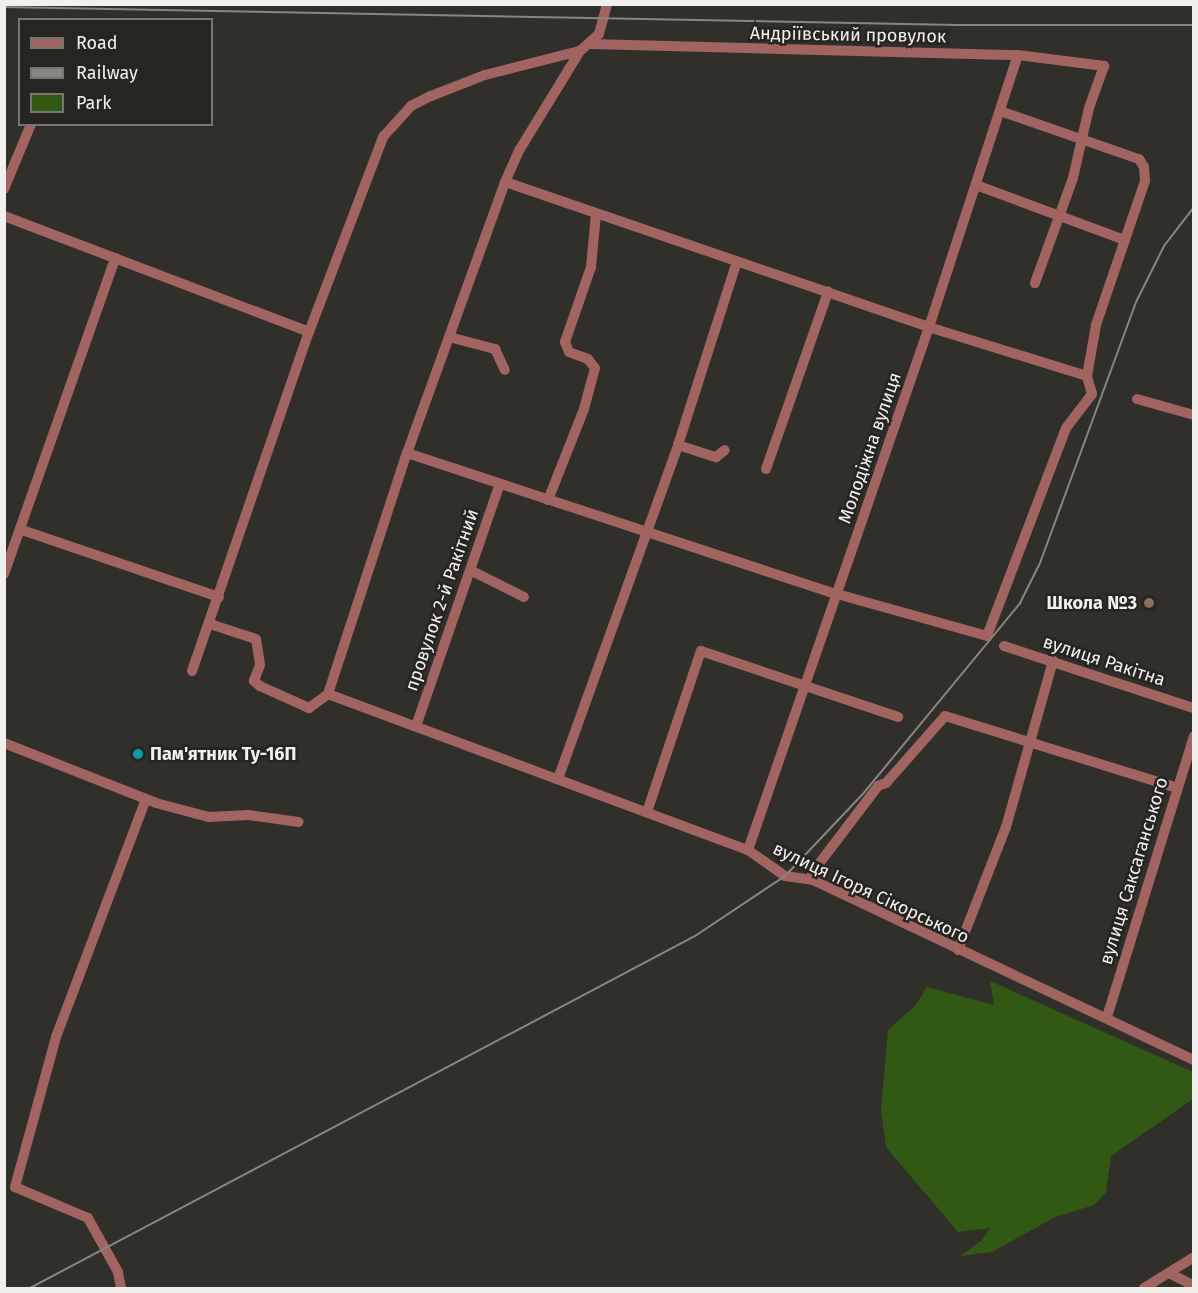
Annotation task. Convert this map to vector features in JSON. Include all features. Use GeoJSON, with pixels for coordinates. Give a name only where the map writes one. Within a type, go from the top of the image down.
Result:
{"type":"FeatureCollection","features":[{"type":"Feature","properties":{"kind":"street"},"geometry":{"type":"LineString","coordinates":[[192,671],[309,332],[374,158],[395,119],[411,106],[474,80],[580,51],[591,44],[599,34],[607,4]]}},
{"type":"Feature","properties":{"kind":"street","name":"Андріївський провулок"},"geometry":{"type":"LineString","coordinates":[[591,44],[1018,56],[1104,66],[1089,108],[1083,142]]}},
{"type":"Feature","properties":{"kind":"street"},"geometry":{"type":"LineString","coordinates":[[210,624],[256,639],[260,664],[254,681],[260,686],[309,708],[328,694],[407,453],[506,182],[520,149],[580,51]]}},
{"type":"Feature","properties":{"kind":"street","name":"Молодіжна вулиця"},"geometry":{"type":"LineString","coordinates":[[748,850],[929,327],[1018,56]]}},
{"type":"Feature","properties":{"kind":"street"},"geometry":{"type":"LineString","coordinates":[[407,453],[837,594],[987,636],[1066,428],[1092,394],[1087,376],[1096,325],[1144,181],[1144,167],[1138,159],[1083,142],[1000,111]]}},
{"type":"Feature","properties":{"kind":"street"},"geometry":{"type":"LineString","coordinates":[[4,189],[30,126]]}},
{"type":"Feature","properties":{"kind":"street"},"geometry":{"type":"LineString","coordinates":[[1035,283],[1083,142]]}},
{"type":"Feature","properties":{"kind":"street"},"geometry":{"type":"LineString","coordinates":[[506,182],[929,327],[1087,376]]}},
{"type":"Feature","properties":{"kind":"street"},"geometry":{"type":"LineString","coordinates":[[976,185],[1125,240]]}},
{"type":"Feature","properties":{"kind":"street"},"geometry":{"type":"LineString","coordinates":[[548,500],[584,409],[595,368],[588,359],[569,352],[565,342],[591,267],[596,214]]}},
{"type":"Feature","properties":{"kind":"street"},"geometry":{"type":"LineString","coordinates":[[4,216],[309,332]]}},
{"type":"Feature","properties":{"kind":"street"},"geometry":{"type":"LineString","coordinates":[[4,574],[22,530],[115,258]]}},
{"type":"Feature","properties":{"kind":"street"},"geometry":{"type":"LineString","coordinates":[[558,779],[678,445],[737,261]]}},
{"type":"Feature","properties":{"kind":"street"},"geometry":{"type":"LineString","coordinates":[[766,469],[828,292]]}},
{"type":"Feature","properties":{"kind":"street"},"geometry":{"type":"LineString","coordinates":[[449,337],[495,349],[506,370]]}},
{"type":"Feature","properties":{"kind":"street"},"geometry":{"type":"LineString","coordinates":[[1137,399],[1194,415]]}},
{"type":"Feature","properties":{"kind":"street"},"geometry":{"type":"LineString","coordinates":[[678,445],[720,457]]}},
{"type":"Feature","properties":{"kind":"street","name":"провулок 2-й Ракітний"},"geometry":{"type":"LineString","coordinates":[[416,726],[472,571],[500,484]]}},
{"type":"Feature","properties":{"kind":"street"},"geometry":{"type":"LineString","coordinates":[[22,530],[219,597]]}},
{"type":"Feature","properties":{"kind":"street"},"geometry":{"type":"LineString","coordinates":[[472,571],[524,597]]}},
{"type":"Feature","properties":{"kind":"street","name":"вулиця Ракітна"},"geometry":{"type":"LineString","coordinates":[[1004,646],[1194,708]]}},
{"type":"Feature","properties":{"kind":"street"},"geometry":{"type":"LineString","coordinates":[[647,813],[698,652],[898,717]]}},
{"type":"Feature","properties":{"kind":"street"},"geometry":{"type":"LineString","coordinates":[[958,950],[1006,827],[1032,743],[1053,661]]}},
{"type":"Feature","properties":{"kind":"street","name":"вулиця Ігоря Сікорського"},"geometry":{"type":"LineString","coordinates":[[328,694],[748,850],[785,876],[813,880],[1194,1060]]}},
{"type":"Feature","properties":{"kind":"street"},"geometry":{"type":"LineString","coordinates":[[813,880],[812,873],[878,786],[886,783],[945,716],[1177,788]]}},
{"type":"Feature","properties":{"kind":"street","name":"вулиця Саксаганського"},"geometry":{"type":"LineString","coordinates":[[1107,1017],[1194,736]]}},
{"type":"Feature","properties":{"kind":"street"},"geometry":{"type":"LineString","coordinates":[[4,743],[146,799],[209,817],[248,815],[299,822]]}},
{"type":"Feature","properties":{"kind":"street"},"geometry":{"type":"LineString","coordinates":[[121,1288],[118,1272],[88,1218],[15,1187],[56,1037],[146,799]]}},
{"type":"Feature","properties":{"kind":"street"},"geometry":{"type":"LineString","coordinates":[[1144,1288],[1194,1257]]}},
{"type":"Feature","properties":{"kind":"street"},"geometry":{"type":"LineString","coordinates":[[1169,1273],[1194,1286]]}},
{"type":"Feature","properties":{"kind":"green space"},"geometry":{"type":"Polygon","coordinates":[[[990,981],[1193,1072],[1193,1099],[1111,1156],[1106,1192],[1094,1205],[1055,1217],[992,1252],[960,1256],[982,1240],[990,1228],[958,1232],[886,1147],[881,1110],[888,1030],[915,1006],[927,987],[994,1005],[990,981]]]}},
{"type":"Feature","properties":{"kind":"railway"},"geometry":{"type":"LineString","coordinates":[[4,7],[958,25],[1194,25]]}},
{"type":"Feature","properties":{"kind":"railway"},"geometry":{"type":"LineString","coordinates":[[30,1288],[695,936],[785,876],[862,795],[1020,603],[1040,563],[1137,300],[1164,246],[1194,207]]}},
{"type":"Feature","properties":{"kind":"place","name":"Школа №3"},"geometry":{"type":"Point","coordinates":[1149,603]}},
{"type":"Feature","properties":{"kind":"place","name":"Пам'ятник Ту-16П"},"geometry":{"type":"Point","coordinates":[138,754]}}]}
